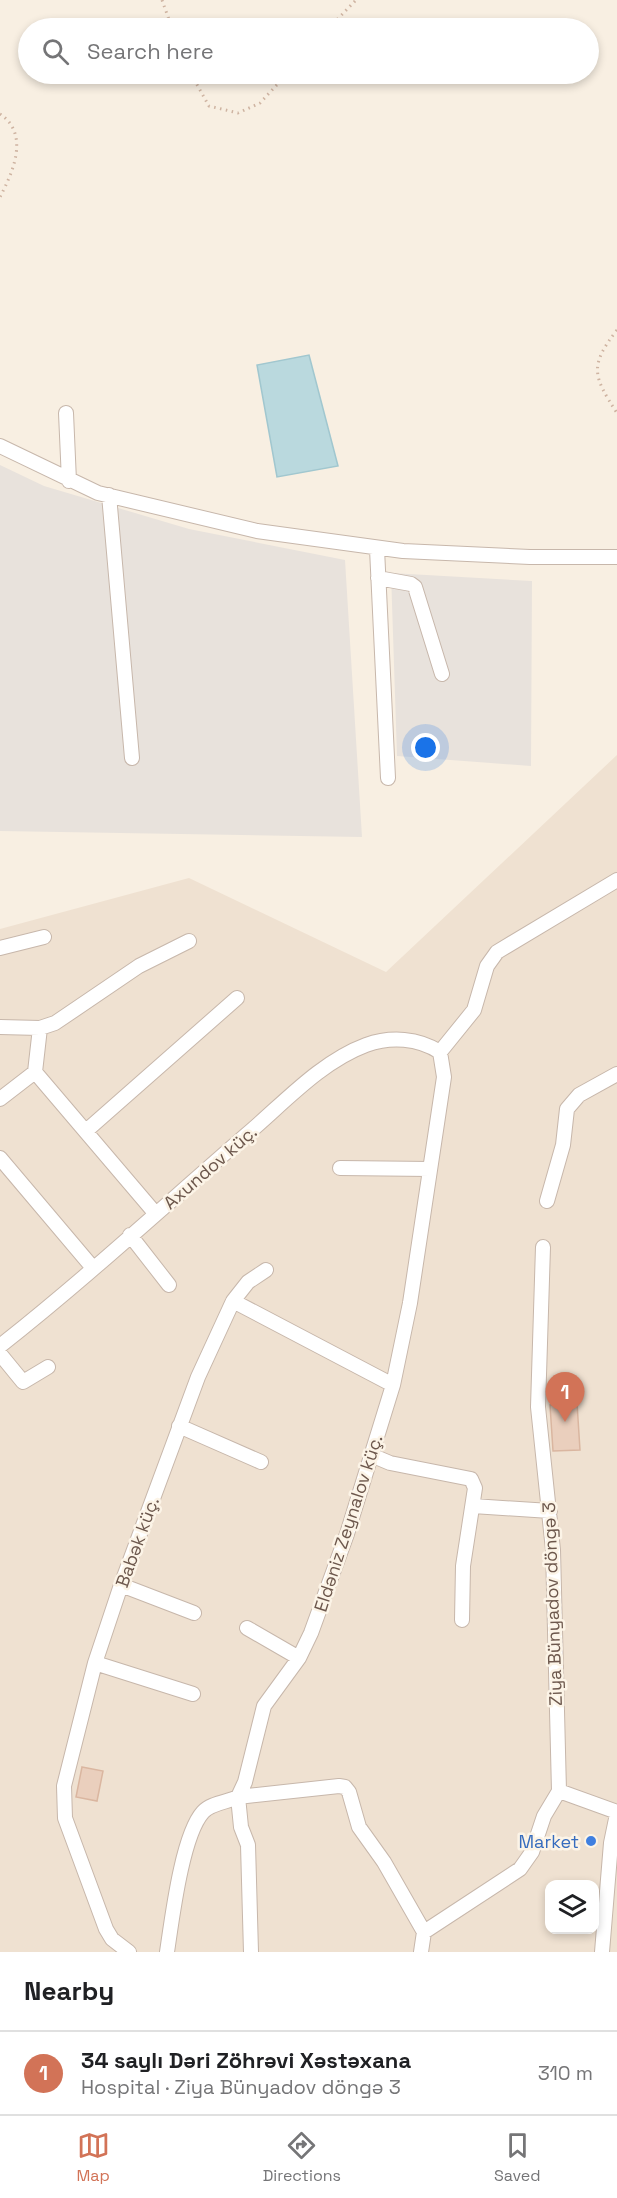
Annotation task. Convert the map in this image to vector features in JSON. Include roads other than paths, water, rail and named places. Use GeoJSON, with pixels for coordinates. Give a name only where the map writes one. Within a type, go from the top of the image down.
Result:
{"type":"FeatureCollection","features":[{"type":"Feature","properties":{"kind":"street"},"geometry":{"type":"LineString","coordinates":[[66,413],[69,481]]}},
{"type":"Feature","properties":{"kind":"street"},"geometry":{"type":"LineString","coordinates":[[0,446],[69,481],[109,495],[257,531],[377,549],[530,557],[617,557]]}},
{"type":"Feature","properties":{"kind":"street"},"geometry":{"type":"LineString","coordinates":[[109,495],[132,758]]}},
{"type":"Feature","properties":{"kind":"street"},"geometry":{"type":"LineString","coordinates":[[377,549],[388,778]]}},
{"type":"Feature","properties":{"kind":"street"},"geometry":{"type":"LineString","coordinates":[[378,578],[411,584],[415,587],[442,674]]}},
{"type":"Feature","properties":{"kind":"street"},"geometry":{"type":"LineString","coordinates":[[440,1052],[474,1010],[487,966],[497,952],[617,880]]}},
{"type":"Feature","properties":{"kind":"street"},"geometry":{"type":"LineString","coordinates":[[0,948],[44,937]]}},
{"type":"Feature","properties":{"kind":"street"},"geometry":{"type":"LineString","coordinates":[[0,1027],[40,1028],[55,1023],[139,966],[189,941]]}},
{"type":"Feature","properties":{"kind":"street"},"geometry":{"type":"LineString","coordinates":[[86,1131],[237,998]]}},
{"type":"Feature","properties":{"kind":"street"},"geometry":{"type":"LineString","coordinates":[[0,1099],[35,1072],[40,1028]]}},
{"type":"Feature","properties":{"kind":"street","name":"Axundov küç."},"geometry":{"type":"LineString","coordinates":[[0,1346],[61,1298],[155,1213],[306,1084],[354,1050],[368,1044],[411,1040],[428,1045],[440,1052]]}},
{"type":"Feature","properties":{"kind":"street","name":"Eldəniz Zeynalov küç."},"geometry":{"type":"LineString","coordinates":[[238,1797],[245,1782],[264,1706],[299,1658],[311,1633],[343,1545],[393,1384],[410,1303],[444,1077],[440,1052]]}},
{"type":"Feature","properties":{"kind":"street"},"geometry":{"type":"LineString","coordinates":[[35,1072],[155,1213]]}},
{"type":"Feature","properties":{"kind":"street"},"geometry":{"type":"LineString","coordinates":[[547,1201],[563,1145],[567,1109],[579,1095],[617,1074]]}},
{"type":"Feature","properties":{"kind":"street"},"geometry":{"type":"LineString","coordinates":[[0,1158],[93,1268]]}},
{"type":"Feature","properties":{"kind":"street"},"geometry":{"type":"LineString","coordinates":[[340,1168],[430,1169]]}},
{"type":"Feature","properties":{"kind":"street"},"geometry":{"type":"LineString","coordinates":[[130,1235],[169,1285]]}},
{"type":"Feature","properties":{"kind":"street","name":"Ziya Bünyadov döngə 3"},"geometry":{"type":"LineString","coordinates":[[543,1247],[538,1407],[550,1511],[559,1791]]}},
{"type":"Feature","properties":{"kind":"street","name":"Babək küç."},"geometry":{"type":"LineString","coordinates":[[129,1952],[112,1939],[106,1929],[65,1818],[64,1786],[95,1663],[120,1585],[179,1426],[233,1301],[248,1282],[266,1270]]}},
{"type":"Feature","properties":{"kind":"street"},"geometry":{"type":"LineString","coordinates":[[233,1301],[393,1384]]}},
{"type":"Feature","properties":{"kind":"street"},"geometry":{"type":"LineString","coordinates":[[0,1354],[23,1382],[48,1367]]}},
{"type":"Feature","properties":{"kind":"street"},"geometry":{"type":"LineString","coordinates":[[179,1426],[261,1462]]}},
{"type":"Feature","properties":{"kind":"street"},"geometry":{"type":"LineString","coordinates":[[372,1455],[390,1463],[471,1479],[475,1488],[463,1566],[462,1620]]}},
{"type":"Feature","properties":{"kind":"street"},"geometry":{"type":"LineString","coordinates":[[473,1506],[550,1511]]}},
{"type":"Feature","properties":{"kind":"street"},"geometry":{"type":"LineString","coordinates":[[120,1585],[194,1613]]}},
{"type":"Feature","properties":{"kind":"street"},"geometry":{"type":"LineString","coordinates":[[247,1628],[299,1658]]}},
{"type":"Feature","properties":{"kind":"street"},"geometry":{"type":"LineString","coordinates":[[95,1663],[193,1694]]}},
{"type":"Feature","properties":{"kind":"street"},"geometry":{"type":"LineString","coordinates":[[167,1952],[176,1889],[202,1813],[208,1808],[238,1797],[345,1787],[350,1792],[359,1827],[384,1862],[424,1932],[421,1952]]}},
{"type":"Feature","properties":{"kind":"street"},"geometry":{"type":"LineString","coordinates":[[424,1932],[520,1869],[532,1852],[544,1816],[559,1791],[617,1813],[611,1843],[602,1952]]}},
{"type":"Feature","properties":{"kind":"street"},"geometry":{"type":"LineString","coordinates":[[238,1797],[241,1827],[248,1845],[251,1952]]}},
{"type":"Feature","properties":{"kind":"water"},"geometry":{"type":"Polygon","coordinates":[[[309,355],[338,466],[277,477],[257,365],[309,355]]]}},
{"type":"Feature","properties":{"kind":"place","name":"34 saylı Dəri Zöhrəvi Xəstəxana"},"geometry":{"type":"Point","coordinates":[565,1422]}},
{"type":"Feature","properties":{"kind":"place","name":"Market"},"geometry":{"type":"Point","coordinates":[591,1841]}}]}
